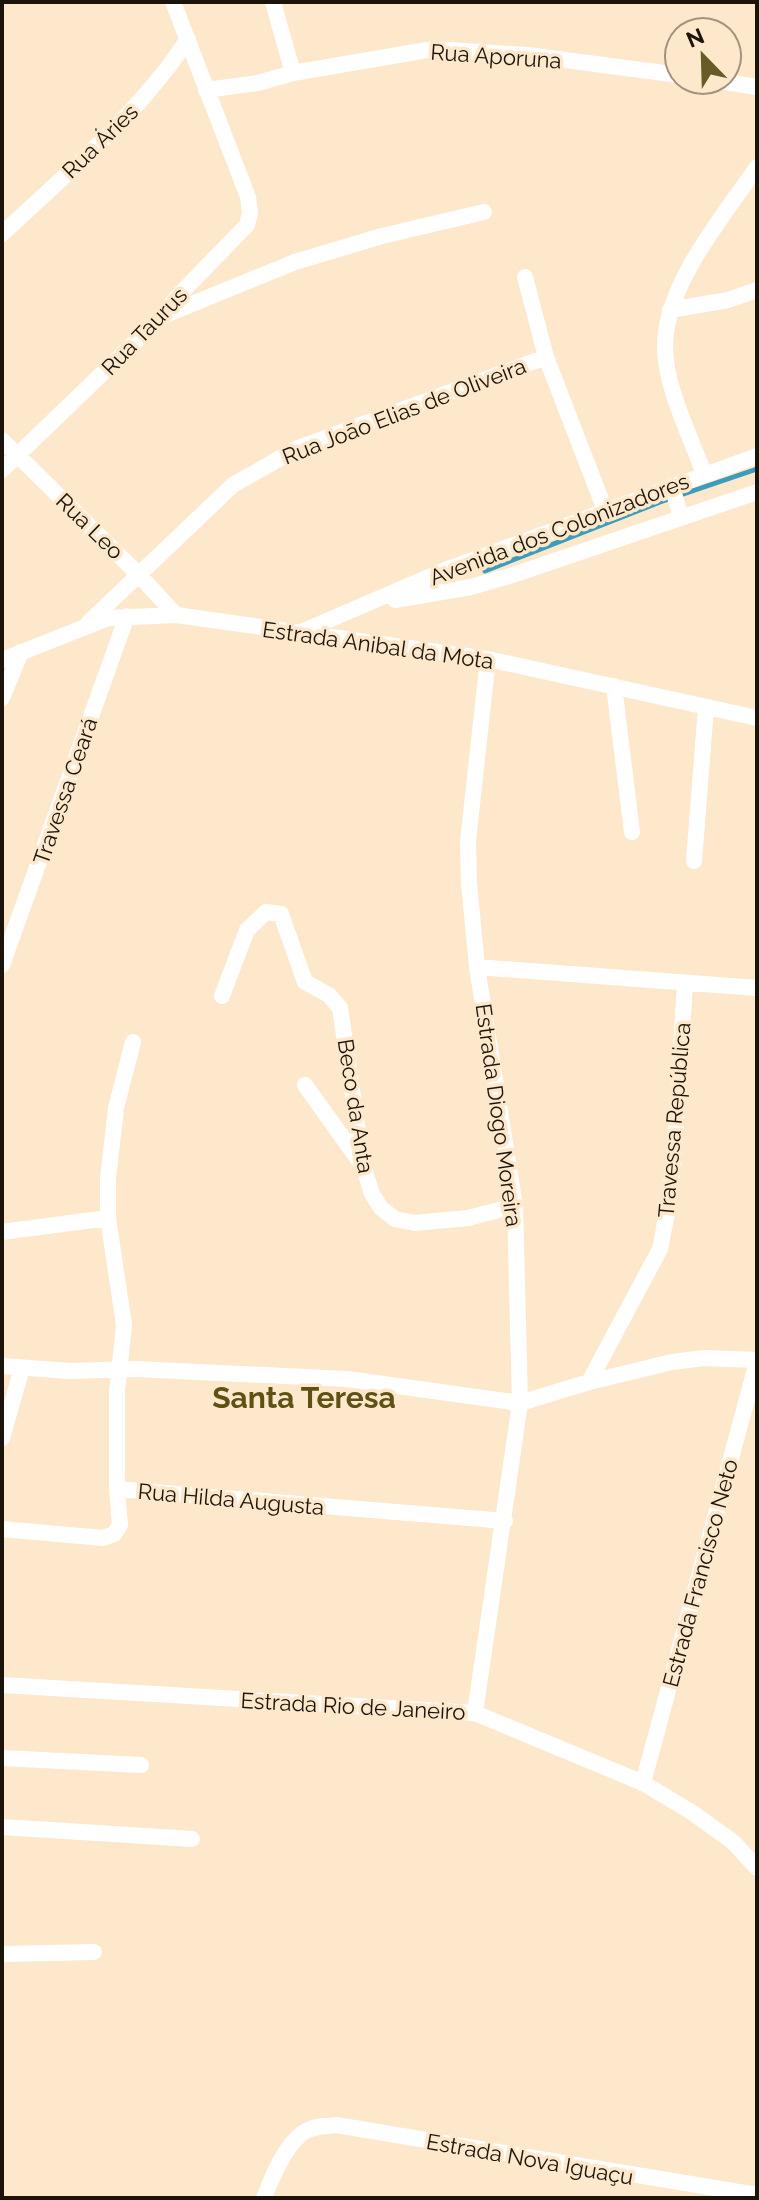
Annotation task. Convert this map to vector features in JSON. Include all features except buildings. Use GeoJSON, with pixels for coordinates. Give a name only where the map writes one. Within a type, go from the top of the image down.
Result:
{"type":"FeatureCollection","features":[{"type":"Feature","properties":{"kind":"street"},"geometry":{"type":"LineString","coordinates":[[173,2],[206,90],[258,83],[293,73],[273,2]]}},
{"type":"Feature","properties":{"kind":"street","name":"Rua Áries"},"geometry":{"type":"LineString","coordinates":[[2,234],[116,128],[164,76],[188,39]]}},
{"type":"Feature","properties":{"kind":"street","name":"Rua Aporuna"},"geometry":{"type":"LineString","coordinates":[[293,73],[433,49],[527,55],[663,73]]}},
{"type":"Feature","properties":{"kind":"street","name":"Rua Taurus"},"geometry":{"type":"LineString","coordinates":[[2,470],[163,315],[247,225],[250,213],[248,197],[206,90]]}},
{"type":"Feature","properties":{"kind":"street"},"geometry":{"type":"LineString","coordinates":[[704,474],[671,383],[664,346],[670,310],[699,253],[757,167]]}},
{"type":"Feature","properties":{"kind":"street"},"geometry":{"type":"LineString","coordinates":[[163,315],[295,262],[382,236],[484,212]]}},
{"type":"Feature","properties":{"kind":"street","name":"Rua Joāo Elias de Oliveira"},"geometry":{"type":"LineString","coordinates":[[525,277],[546,357],[605,510]]}},
{"type":"Feature","properties":{"kind":"street"},"geometry":{"type":"LineString","coordinates":[[670,310],[728,300],[757,290]]}},
{"type":"Feature","properties":{"kind":"street","name":"Rua Joāo Elias de Oliveira"},"geometry":{"type":"LineString","coordinates":[[85,626],[233,485],[259,469],[298,448],[546,357]]}},
{"type":"Feature","properties":{"kind":"street","name":"Rua Leo"},"geometry":{"type":"LineString","coordinates":[[2,440],[176,615]]}},
{"type":"Feature","properties":{"kind":"street","name":"Avenida dos Colonizadores"},"geometry":{"type":"LineString","coordinates":[[299,632],[445,570],[605,510],[673,490],[704,474],[757,456]]}},
{"type":"Feature","properties":{"kind":"street"},"geometry":{"type":"LineString","coordinates":[[673,490],[680,515]]}},
{"type":"Feature","properties":{"kind":"street","name":"Avenida dos Colonizadores"},"geometry":{"type":"LineString","coordinates":[[363,606],[471,587],[516,574],[680,515],[757,492]]}},
{"type":"Feature","properties":{"kind":"street","name":"Estrada Anibal da Mota"},"geometry":{"type":"LineString","coordinates":[[2,660],[85,626],[127,616],[176,615],[488,659],[757,718]]}},
{"type":"Feature","properties":{"kind":"street","name":"Travessa Ceará"},"geometry":{"type":"LineString","coordinates":[[2,965],[127,616]]}},
{"type":"Feature","properties":{"kind":"street"},"geometry":{"type":"LineString","coordinates":[[2,698],[21,652]]}},
{"type":"Feature","properties":{"kind":"street","name":"Estrada Diogo Moreira"},"geometry":{"type":"LineString","coordinates":[[475,1713],[520,1403],[515,1206],[471,926],[468,841],[488,659]]}},
{"type":"Feature","properties":{"kind":"street"},"geometry":{"type":"LineString","coordinates":[[614,686],[632,832]]}},
{"type":"Feature","properties":{"kind":"street"},"geometry":{"type":"LineString","coordinates":[[694,861],[706,707]]}},
{"type":"Feature","properties":{"kind":"street","name":"Beco da Anta"},"geometry":{"type":"LineString","coordinates":[[222,996],[247,930],[257,917],[266,912],[281,914],[305,982],[329,995],[340,1008],[363,1165],[372,1194],[381,1208],[395,1219],[415,1223],[468,1218],[515,1206]]}},
{"type":"Feature","properties":{"kind":"street"},"geometry":{"type":"LineString","coordinates":[[477,967],[757,988]]}},
{"type":"Feature","properties":{"kind":"street","name":"Travessa República"},"geometry":{"type":"LineString","coordinates":[[589,1382],[660,1249],[674,1157],[685,984]]}},
{"type":"Feature","properties":{"kind":"street"},"geometry":{"type":"LineString","coordinates":[[117,1489],[117,1392],[124,1325],[108,1218],[108,1179],[116,1108],[133,1042]]}},
{"type":"Feature","properties":{"kind":"street"},"geometry":{"type":"LineString","coordinates":[[305,1085],[363,1165]]}},
{"type":"Feature","properties":{"kind":"street"},"geometry":{"type":"LineString","coordinates":[[2,1232],[108,1218]]}},
{"type":"Feature","properties":{"kind":"street"},"geometry":{"type":"LineString","coordinates":[[2,1366],[347,1379],[520,1403],[589,1382],[682,1360],[757,1361]]}},
{"type":"Feature","properties":{"kind":"street","name":"Estrada Francisco Neto"},"geometry":{"type":"LineString","coordinates":[[643,1783],[757,1361]]}},
{"type":"Feature","properties":{"kind":"street"},"geometry":{"type":"LineString","coordinates":[[2,1438],[22,1368]]}},
{"type":"Feature","properties":{"kind":"street","name":"Rua Hilda Augusta"},"geometry":{"type":"LineString","coordinates":[[2,1529],[103,1538],[114,1534],[120,1525],[117,1489],[505,1521]]}},
{"type":"Feature","properties":{"kind":"street","name":"Estrada Rio de Janeiro"},"geometry":{"type":"LineString","coordinates":[[2,1685],[475,1713],[643,1783],[733,1842],[757,1868]]}},
{"type":"Feature","properties":{"kind":"street"},"geometry":{"type":"LineString","coordinates":[[2,1758],[141,1765]]}},
{"type":"Feature","properties":{"kind":"street"},"geometry":{"type":"LineString","coordinates":[[2,1827],[192,1839]]}},
{"type":"Feature","properties":{"kind":"street"},"geometry":{"type":"LineString","coordinates":[[2,1954],[94,1952]]}},
{"type":"Feature","properties":{"kind":"street","name":"Estrada Nova Iguaçu"},"geometry":{"type":"LineString","coordinates":[[264,2198],[287,2153],[305,2132],[336,2125],[757,2195]]}},
{"type":"Feature","properties":{"kind":"street"},"geometry":{"type":"LineString","coordinates":[[649,2198],[651,2179]]}},
{"type":"Feature","properties":{"kind":"waterway"},"geometry":{"type":"LineString","coordinates":[[485,571],[660,502],[757,469]]}},
{"type":"Feature","properties":{"kind":"district","name":"Santa Teresa"},"geometry":{"type":"Point","coordinates":[304,1397]}}]}
